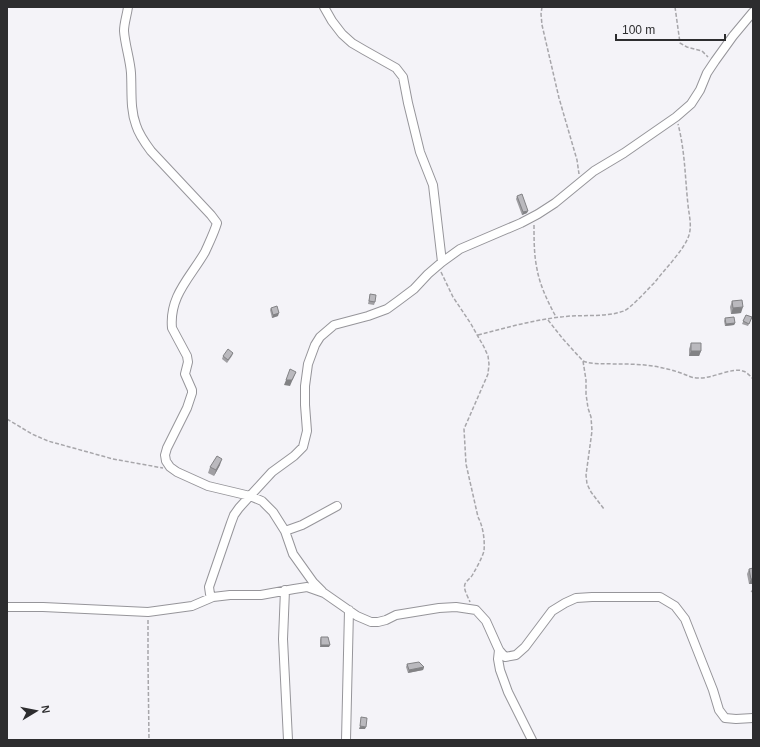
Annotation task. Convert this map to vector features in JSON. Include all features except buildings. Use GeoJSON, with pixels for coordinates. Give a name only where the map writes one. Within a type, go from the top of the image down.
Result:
{"type":"FeatureCollection","features":[{"type":"Feature","properties":{"kind":"street"},"geometry":{"type":"LineString","coordinates":[[128,7],[124,33],[131,73],[133,116],[136,128],[151,151],[217,222],[205,252],[188,277],[174,304],[172,328],[187,356],[188,362],[185,374],[192,390],[192,394],[187,408],[166,451],[166,460],[172,470],[208,486],[241,493],[262,501],[273,512],[285,531],[293,554],[313,582],[324,593],[357,616],[371,622],[386,620],[396,615],[439,608],[456,606],[473,609],[476,610],[486,621],[499,650],[506,657],[516,655],[525,647],[552,611],[565,602],[576,598],[592,597],[660,597],[675,606],[685,619],[713,690],[719,710],[725,718],[753,718]]}},
{"type":"Feature","properties":{"kind":"street"},"geometry":{"type":"LineString","coordinates":[[324,7],[342,34],[352,43],[396,68],[403,77],[409,109],[420,152],[433,185],[440,263]]}},
{"type":"Feature","properties":{"kind":"street"},"geometry":{"type":"LineString","coordinates":[[213,597],[210,594],[209,587],[234,515],[272,472],[294,456],[303,447],[307,431],[305,386],[308,364],[315,345],[320,337],[334,325],[368,316],[387,309],[414,289],[440,263],[460,249],[521,223],[555,204],[594,171],[624,153],[676,117],[696,98],[715,61],[753,12]]}},
{"type":"Feature","properties":{"kind":"street"},"geometry":{"type":"LineString","coordinates":[[285,531],[302,525],[336,506]]}},
{"type":"Feature","properties":{"kind":"street"},"geometry":{"type":"LineString","coordinates":[[7,607],[43,607],[148,612],[192,606],[213,597],[261,595],[307,587],[324,593]]}},
{"type":"Feature","properties":{"kind":"street"},"geometry":{"type":"LineString","coordinates":[[285,590],[283,639],[288,740]]}},
{"type":"Feature","properties":{"kind":"street"},"geometry":{"type":"LineString","coordinates":[[346,740],[349,610]]}},
{"type":"Feature","properties":{"kind":"street"},"geometry":{"type":"LineString","coordinates":[[499,650],[498,659],[500,670],[508,692],[532,740]]}},
{"type":"Feature","properties":{"kind":"path"},"geometry":{"type":"LineString","coordinates":[[542,7],[542,25],[577,160],[579,176],[577,185]]}},
{"type":"Feature","properties":{"kind":"path"},"geometry":{"type":"LineString","coordinates":[[675,7],[680,43],[687,47],[702,51],[715,61]]}},
{"type":"Feature","properties":{"kind":"path"},"geometry":{"type":"LineString","coordinates":[[478,335],[556,317],[574,315],[603,316],[625,310],[647,291],[672,262],[686,243],[689,235],[690,224],[685,163],[682,139],[676,117]]}},
{"type":"Feature","properties":{"kind":"path"},"geometry":{"type":"LineString","coordinates":[[534,216],[537,269],[542,288],[556,317]]}},
{"type":"Feature","properties":{"kind":"path"},"geometry":{"type":"LineString","coordinates":[[440,263],[453,297],[478,335],[488,356],[489,364],[488,374],[464,429],[466,464],[478,517],[481,522],[484,541],[483,554],[473,575],[466,583],[465,588],[473,609]]}},
{"type":"Feature","properties":{"kind":"path"},"geometry":{"type":"LineString","coordinates":[[548,319],[563,339],[583,361],[586,380],[586,394],[591,417],[592,431],[586,475],[587,484],[604,509]]}},
{"type":"Feature","properties":{"kind":"path"},"geometry":{"type":"LineString","coordinates":[[583,361],[596,364],[648,365],[668,369],[691,378],[714,376],[727,372],[744,371],[753,379]]}},
{"type":"Feature","properties":{"kind":"path"},"geometry":{"type":"LineString","coordinates":[[7,419],[40,437],[72,448],[113,459],[172,470]]}},
{"type":"Feature","properties":{"kind":"path"},"geometry":{"type":"LineString","coordinates":[[148,612],[149,740]]}}]}
